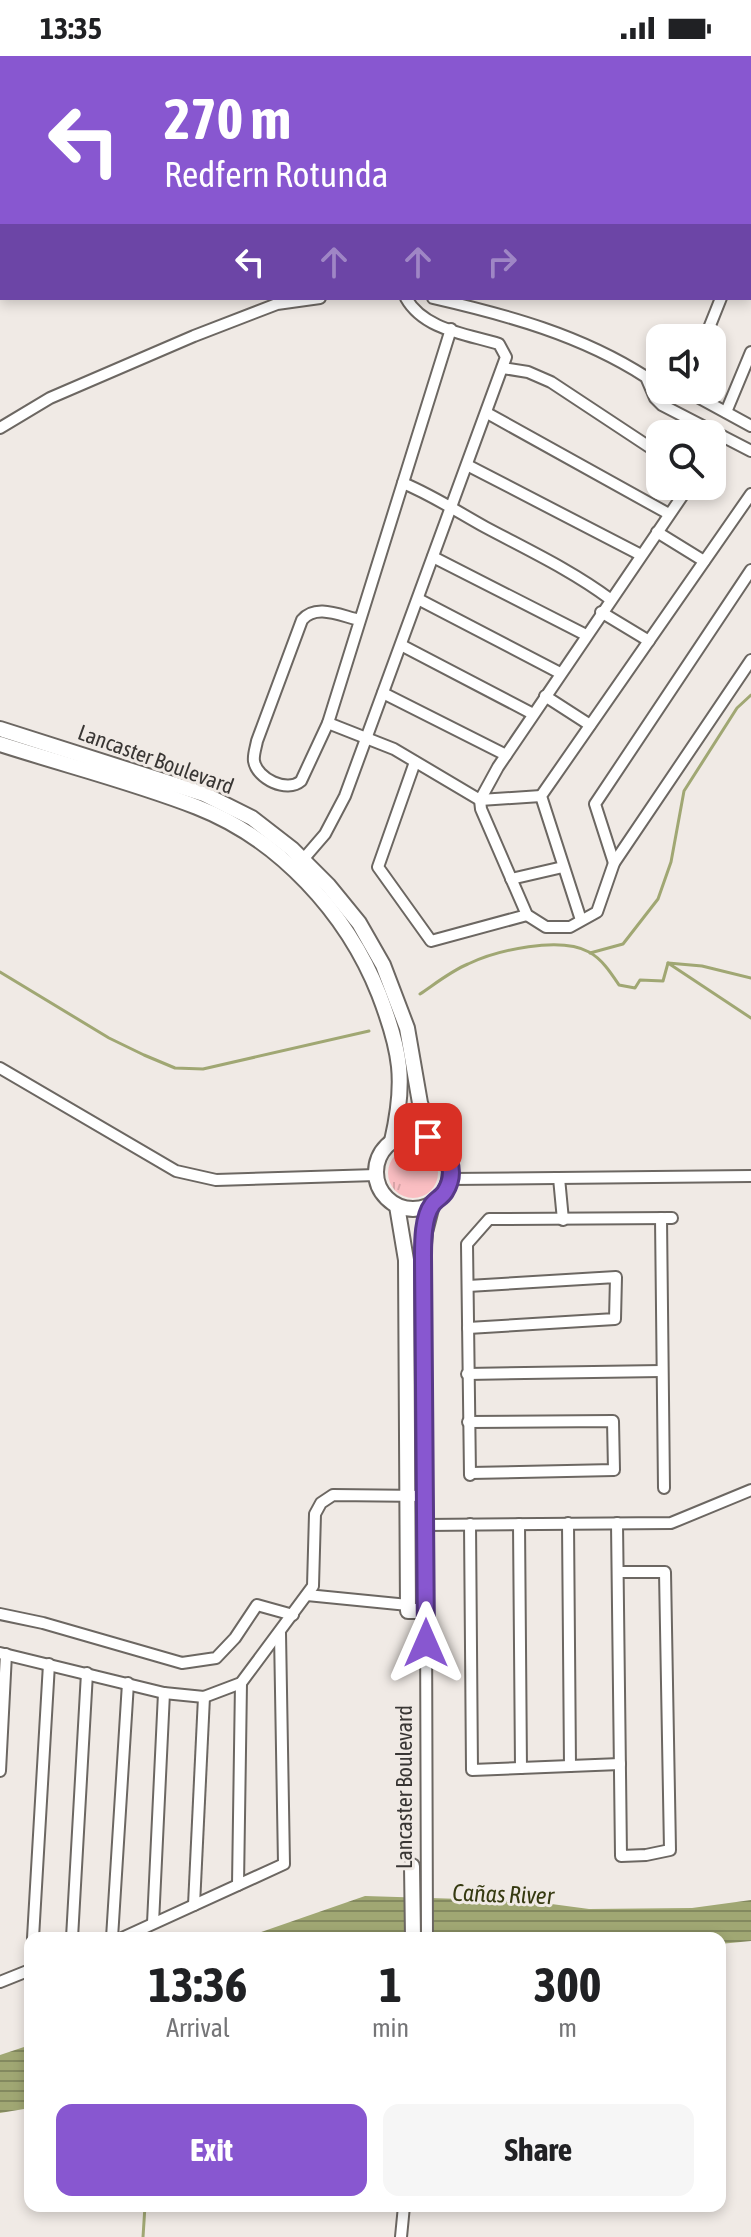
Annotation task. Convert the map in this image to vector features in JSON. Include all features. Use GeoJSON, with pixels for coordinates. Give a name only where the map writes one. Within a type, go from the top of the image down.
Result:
{"type":"FeatureCollection","features":[{"type":"Feature","properties":{"kind":"main road","name":"Lancaster Boulevard"},"geometry":{"type":"LineString","coordinates":[[0,729],[204,794],[252,818],[298,865],[346,931],[370,971],[394,1032],[402,1072],[401,1106],[392,1141]]}},
{"type":"Feature","properties":{"kind":"main road","name":"Lancaster Boulevard"},"geometry":{"type":"LineString","coordinates":[[0,744],[199,808],[328,885],[359,923],[383,965],[407,1028],[420,1103],[434,1141]]}},
{"type":"Feature","properties":{"kind":"main road"},"geometry":{"type":"LineString","coordinates":[[413,1135],[434,1141],[448,1156],[450,1179],[442,1196],[432,1205],[418,1209],[397,1206],[382,1192],[376,1175],[379,1158],[392,1141],[413,1135]]}},
{"type":"Feature","properties":{"kind":"main road","name":"Lancaster Boulevard"},"geometry":{"type":"LineString","coordinates":[[426,1611],[423,1256],[432,1205]]}},
{"type":"Feature","properties":{"kind":"main road"},"geometry":{"type":"LineString","coordinates":[[397,1206],[406,1260],[408,1608],[426,1611]]}},
{"type":"Feature","properties":{"kind":"main road","name":"Lancaster Boulevard"},"geometry":{"type":"LineString","coordinates":[[414,1932],[420,1866]]}},
{"type":"Feature","properties":{"kind":"street"},"geometry":{"type":"LineString","coordinates":[[0,428],[50,398],[194,336],[277,304],[306,300]]}},
{"type":"Feature","properties":{"kind":"street"},"geometry":{"type":"LineString","coordinates":[[298,865],[325,834],[345,796],[506,357],[499,344],[420,317],[407,300]]}},
{"type":"Feature","properties":{"kind":"street"},"geometry":{"type":"LineString","coordinates":[[441,300],[521,319],[568,337],[641,374],[650,381],[658,402],[692,420]]}},
{"type":"Feature","properties":{"kind":"street"},"geometry":{"type":"LineString","coordinates":[[711,324],[720,300]]}},
{"type":"Feature","properties":{"kind":"street"},"geometry":{"type":"LineString","coordinates":[[360,620],[318,610],[308,613],[302,620],[257,741],[253,760],[259,772],[284,787],[294,787],[301,781],[328,723],[451,329]]}},
{"type":"Feature","properties":{"kind":"street"},"geometry":{"type":"LineString","coordinates":[[726,412],[746,377],[751,352]]}},
{"type":"Feature","properties":{"kind":"street"},"geometry":{"type":"LineString","coordinates":[[503,368],[528,372],[551,382],[646,445]]}},
{"type":"Feature","properties":{"kind":"street"},"geometry":{"type":"LineString","coordinates":[[711,404],[751,426]]}},
{"type":"Feature","properties":{"kind":"street"},"geometry":{"type":"LineString","coordinates":[[487,413],[669,514]]}},
{"type":"Feature","properties":{"kind":"street"},"geometry":{"type":"LineString","coordinates":[[726,438],[751,451]]}},
{"type":"Feature","properties":{"kind":"street"},"geometry":{"type":"LineString","coordinates":[[467,465],[641,555]]}},
{"type":"Feature","properties":{"kind":"street"},"geometry":{"type":"LineString","coordinates":[[403,483],[584,580],[610,599]]}},
{"type":"Feature","properties":{"kind":"street"},"geometry":{"type":"LineString","coordinates":[[679,500],[560,673],[480,800],[481,809],[527,915],[546,927],[570,927],[597,912],[614,863],[751,660]]}},
{"type":"Feature","properties":{"kind":"street"},"geometry":{"type":"LineString","coordinates":[[541,796],[704,561],[750,501]]}},
{"type":"Feature","properties":{"kind":"street"},"geometry":{"type":"LineString","coordinates":[[657,532],[704,561]]}},
{"type":"Feature","properties":{"kind":"street"},"geometry":{"type":"LineString","coordinates":[[433,557],[586,635]]}},
{"type":"Feature","properties":{"kind":"street"},"geometry":{"type":"LineString","coordinates":[[614,863],[595,804],[751,570]]}},
{"type":"Feature","properties":{"kind":"street"},"geometry":{"type":"LineString","coordinates":[[418,599],[560,673]]}},
{"type":"Feature","properties":{"kind":"street"},"geometry":{"type":"LineString","coordinates":[[601,612],[649,641]]}},
{"type":"Feature","properties":{"kind":"street"},"geometry":{"type":"LineString","coordinates":[[401,645],[533,714]]}},
{"type":"Feature","properties":{"kind":"street"},"geometry":{"type":"LineString","coordinates":[[383,693],[506,755]]}},
{"type":"Feature","properties":{"kind":"street"},"geometry":{"type":"LineString","coordinates":[[545,696],[590,725]]}},
{"type":"Feature","properties":{"kind":"street"},"geometry":{"type":"LineString","coordinates":[[328,723],[415,762],[480,800],[541,796]]}},
{"type":"Feature","properties":{"kind":"street"},"geometry":{"type":"LineString","coordinates":[[415,762],[378,867],[431,941],[527,915]]}},
{"type":"Feature","properties":{"kind":"street"},"geometry":{"type":"LineString","coordinates":[[541,796],[581,920]]}},
{"type":"Feature","properties":{"kind":"street"},"geometry":{"type":"LineString","coordinates":[[511,879],[563,867]]}},
{"type":"Feature","properties":{"kind":"street"},"geometry":{"type":"LineString","coordinates":[[0,1068],[176,1171],[216,1180],[376,1175]]}},
{"type":"Feature","properties":{"kind":"street"},"geometry":{"type":"LineString","coordinates":[[450,1179],[751,1176]]}},
{"type":"Feature","properties":{"kind":"street"},"geometry":{"type":"LineString","coordinates":[[559,1178],[563,1220]]}},
{"type":"Feature","properties":{"kind":"street"},"geometry":{"type":"LineString","coordinates":[[468,1422],[613,1421],[614,1470],[470,1474],[468,1422],[467,1374],[467,1244],[489,1219],[666,1218],[662,1371],[664,1488]]}},
{"type":"Feature","properties":{"kind":"street"},"geometry":{"type":"LineString","coordinates":[[468,1286],[616,1277],[615,1319],[468,1328]]}},
{"type":"Feature","properties":{"kind":"street"},"geometry":{"type":"LineString","coordinates":[[467,1374],[662,1371]]}},
{"type":"Feature","properties":{"kind":"street"},"geometry":{"type":"LineString","coordinates":[[425,1525],[671,1523],[751,1490]]}},
{"type":"Feature","properties":{"kind":"street"},"geometry":{"type":"LineString","coordinates":[[0,1771],[3,1653],[164,1693],[204,1697],[241,1683],[313,1586],[315,1514],[321,1503],[333,1495],[425,1496]]}},
{"type":"Feature","properties":{"kind":"street"},"geometry":{"type":"LineString","coordinates":[[568,1523],[570,1766]]}},
{"type":"Feature","properties":{"kind":"street"},"geometry":{"type":"LineString","coordinates":[[617,1523],[621,1856],[646,1855],[670,1850],[665,1572],[618,1572]]}},
{"type":"Feature","properties":{"kind":"street"},"geometry":{"type":"LineString","coordinates":[[470,1524],[472,1770],[620,1764]]}},
{"type":"Feature","properties":{"kind":"street"},"geometry":{"type":"LineString","coordinates":[[519,1524],[521,1768]]}},
{"type":"Feature","properties":{"kind":"street"},"geometry":{"type":"LineString","coordinates":[[307,1595],[408,1608]]}},
{"type":"Feature","properties":{"kind":"street"},"geometry":{"type":"LineString","coordinates":[[0,1614],[43,1623],[182,1663],[216,1658],[235,1638],[257,1605],[293,1615]]}},
{"type":"Feature","properties":{"kind":"street","name":"Lancaster Boulevard"},"geometry":{"type":"LineString","coordinates":[[426,1611],[420,1866],[426,1932]]}},
{"type":"Feature","properties":{"kind":"street"},"geometry":{"type":"LineString","coordinates":[[134,1932],[284,1864],[280,1633]]}},
{"type":"Feature","properties":{"kind":"street"},"geometry":{"type":"LineString","coordinates":[[33,1932],[49,1664]]}},
{"type":"Feature","properties":{"kind":"street"},"geometry":{"type":"LineString","coordinates":[[72,1932],[87,1673]]}},
{"type":"Feature","properties":{"kind":"street"},"geometry":{"type":"LineString","coordinates":[[112,1932],[128,1683]]}},
{"type":"Feature","properties":{"kind":"street"},"geometry":{"type":"LineString","coordinates":[[238,1885],[241,1683]]}},
{"type":"Feature","properties":{"kind":"street"},"geometry":{"type":"LineString","coordinates":[[153,1923],[164,1693]]}},
{"type":"Feature","properties":{"kind":"street"},"geometry":{"type":"LineString","coordinates":[[194,1905],[204,1697]]}},
{"type":"Feature","properties":{"kind":"street"},"geometry":{"type":"LineString","coordinates":[[0,1982],[24,1972]]}},
{"type":"Feature","properties":{"kind":"street"},"geometry":{"type":"LineString","coordinates":[[401,2237],[403,2212]]}},
{"type":"Feature","properties":{"kind":"green space"},"geometry":{"type":"Polygon","coordinates":[[[413,1148],[430,1156],[438,1173],[430,1190],[413,1198],[396,1190],[388,1173],[396,1156],[413,1148]]]}},
{"type":"Feature","properties":{"kind":"shaded area"},"geometry":{"type":"Polygon","coordinates":[[[365,1896],[529,1901],[589,1909],[692,1908],[751,1900],[751,1941],[726,1943],[726,1932],[261,1932],[365,1896]]]}},
{"type":"Feature","properties":{"kind":"shaded area"},"geometry":{"type":"Polygon","coordinates":[[[24,2047],[24,2109],[0,2113],[0,2055],[24,2047]]]}},
{"type":"Feature","properties":{"kind":"waterway"},"geometry":{"type":"LineString","coordinates":[[590,953],[623,944],[658,899],[671,862],[684,791],[737,708],[751,695]]}},
{"type":"Feature","properties":{"kind":"waterway"},"geometry":{"type":"LineString","coordinates":[[420,994],[455,970],[480,959],[528,947],[562,945],[589,952],[602,962],[619,985],[635,988],[640,980],[663,981],[668,963],[751,1018]]}},
{"type":"Feature","properties":{"kind":"waterway"},"geometry":{"type":"LineString","coordinates":[[668,963],[702,966],[751,978]]}},
{"type":"Feature","properties":{"kind":"waterway"},"geometry":{"type":"LineString","coordinates":[[0,972],[109,1038],[175,1068],[203,1069],[369,1031]]}},
{"type":"Feature","properties":{"kind":"waterway"},"geometry":{"type":"LineString","coordinates":[[143,2237],[145,2212]]}},
{"type":"Feature","properties":{"kind":"route"},"geometry":{"type":"LineString","coordinates":[[426,1643],[423,1256],[432,1205],[442,1196],[450,1179],[448,1156],[428,1137]]}},
{"type":"Feature","properties":{"kind":"water label","name":"Cañas River"},"geometry":{"type":"Point","coordinates":[503,1894]}}]}
